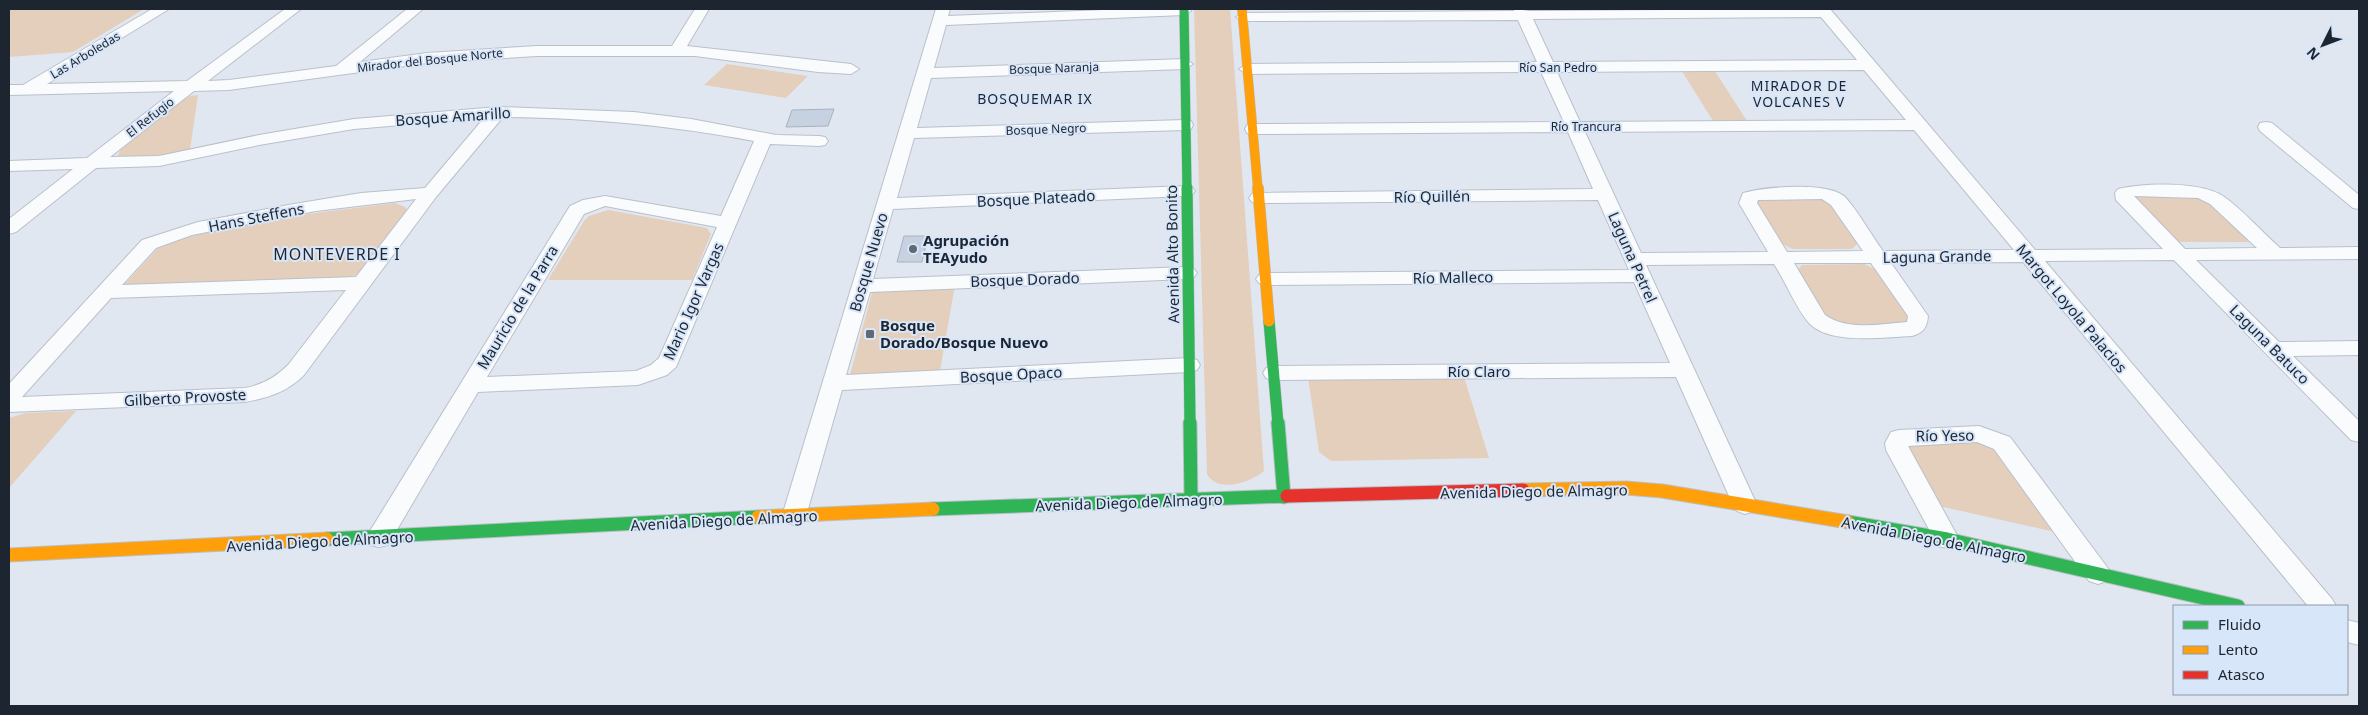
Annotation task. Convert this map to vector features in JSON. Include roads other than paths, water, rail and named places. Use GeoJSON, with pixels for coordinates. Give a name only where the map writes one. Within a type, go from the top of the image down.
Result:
{"type":"FeatureCollection","features":[{"type":"Feature","properties":{"kind":"street","name":"Las Arboledas"},"geometry":{"type":"LineString","coordinates":[[9,102],[162,9]]}},
{"type":"Feature","properties":{"kind":"street","name":"El Refugio"},"geometry":{"type":"LineString","coordinates":[[9,228],[189,87],[294,9]]}},
{"type":"Feature","properties":{"kind":"street"},"geometry":{"type":"LineString","coordinates":[[341,70],[416,9]]}},
{"type":"Feature","properties":{"kind":"street"},"geometry":{"type":"LineString","coordinates":[[676,50],[702,9]]}},
{"type":"Feature","properties":{"kind":"street"},"geometry":{"type":"LineString","coordinates":[[941,15],[1184,10]]}},
{"type":"Feature","properties":{"kind":"street","name":"Avenida Alto Bonito"},"geometry":{"type":"LineString","coordinates":[[1184,10],[1191,500]]}},
{"type":"Feature","properties":{"kind":"street"},"geometry":{"type":"LineString","coordinates":[[1284,497],[1242,13],[1823,11]]}},
{"type":"Feature","properties":{"kind":"street","name":"Margot Loyola Palacios"},"geometry":{"type":"LineString","coordinates":[[1823,11],[2322,605]]}},
{"type":"Feature","properties":{"kind":"street","name":"Laguna Petrel"},"geometry":{"type":"LineString","coordinates":[[1523,12],[1745,505]]}},
{"type":"Feature","properties":{"kind":"street","name":"Bosque Nuevo"},"geometry":{"type":"LineString","coordinates":[[794,516],[941,15]]}},
{"type":"Feature","properties":{"kind":"street","name":"Mirador del Bosque Norte"},"geometry":{"type":"LineString","coordinates":[[9,90],[189,87],[248,83],[488,53],[676,50],[851,69]]}},
{"type":"Feature","properties":{"kind":"street","name":"Bosque Naranja"},"geometry":{"type":"LineString","coordinates":[[924,73],[1185,64]]}},
{"type":"Feature","properties":{"kind":"street","name":"Río San Pedro"},"geometry":{"type":"LineString","coordinates":[[1247,69],[1868,65]]}},
{"type":"Feature","properties":{"kind":"street","name":"Bosque Amarillo"},"geometry":{"type":"LineString","coordinates":[[9,166],[159,161],[259,140],[354,124],[498,112],[572,113],[644,118],[691,124],[764,138],[819,141]]}},
{"type":"Feature","properties":{"kind":"street","name":"Gilberto Provoste"},"geometry":{"type":"LineString","coordinates":[[9,405],[245,395],[268,390],[288,379],[430,193],[498,112]]}},
{"type":"Feature","properties":{"kind":"street","name":"Río Trancura"},"geometry":{"type":"LineString","coordinates":[[1252,129],[1919,124]]}},
{"type":"Feature","properties":{"kind":"street","name":"Bosque Negro"},"geometry":{"type":"LineString","coordinates":[[906,133],[1185,125]]}},
{"type":"Feature","properties":{"kind":"street"},"geometry":{"type":"LineString","coordinates":[[2266,127],[2359,204]]}},
{"type":"Feature","properties":{"kind":"street","name":"Mario Igor Vargas"},"geometry":{"type":"LineString","coordinates":[[470,385],[638,378],[659,370],[668,362],[764,138]]}},
{"type":"Feature","properties":{"kind":"street","name":"Laguna Batuco"},"geometry":{"type":"LineString","coordinates":[[2274,253],[2216,200],[2201,193],[2136,190],[2124,193],[2125,200],[2359,434]]}},
{"type":"Feature","properties":{"kind":"street","name":"Bosque Plateado"},"geometry":{"type":"LineString","coordinates":[[886,204],[1186,191]]}},
{"type":"Feature","properties":{"kind":"street","name":"Hans Steffens"},"geometry":{"type":"LineString","coordinates":[[9,397],[103,292],[149,244],[179,233],[320,205],[430,193]]}},
{"type":"Feature","properties":{"kind":"street"},"geometry":{"type":"LineString","coordinates":[[1819,193],[1832,197],[1838,201],[1877,257],[1918,316],[1919,323],[1912,329],[1837,330],[1822,324],[1748,203],[1749,198],[1756,194],[1819,193]]}},
{"type":"Feature","properties":{"kind":"street","name":"Río Quillén"},"geometry":{"type":"LineString","coordinates":[[1258,198],[1605,194]]}},
{"type":"Feature","properties":{"kind":"street","name":"Mauricio de la Parra"},"geometry":{"type":"LineString","coordinates":[[379,538],[573,215],[582,207],[605,201],[728,223]]}},
{"type":"Feature","properties":{"kind":"street","name":"Laguna Grande"},"geometry":{"type":"LineString","coordinates":[[1638,267],[1781,258],[2359,253]]}},
{"type":"Feature","properties":{"kind":"street","name":"Río Malleco"},"geometry":{"type":"LineString","coordinates":[[1266,279],[1638,267]]}},
{"type":"Feature","properties":{"kind":"street","name":"Bosque Dorado"},"geometry":{"type":"LineString","coordinates":[[862,286],[1187,273]]}},
{"type":"Feature","properties":{"kind":"street"},"geometry":{"type":"LineString","coordinates":[[103,292],[363,283]]}},
{"type":"Feature","properties":{"kind":"street"},"geometry":{"type":"LineString","coordinates":[[2275,349],[2359,348]]}},
{"type":"Feature","properties":{"kind":"street","name":"Bosque Opaco"},"geometry":{"type":"LineString","coordinates":[[833,383],[1189,365]]}},
{"type":"Feature","properties":{"kind":"street","name":"Río Claro"},"geometry":{"type":"LineString","coordinates":[[1274,373],[1683,370]]}},
{"type":"Feature","properties":{"kind":"street","name":"Río Yeso"},"geometry":{"type":"LineString","coordinates":[[1947,539],[1897,450],[1896,443],[1899,438],[1979,434],[2002,443],[2098,574]]}},
{"type":"Feature","properties":{"kind":"street","name":"Avenida Diego de Almagro"},"geometry":{"type":"LineString","coordinates":[[9,555],[794,516],[1191,500],[1626,488],[1662,491],[1947,539],[2234,605]]}},
{"type":"Feature","properties":{"kind":"place","name":"Agrupación TEAyudo"},"geometry":{"type":"Point","coordinates":[913,249]}},
{"type":"Feature","properties":{"kind":"place","name":"Bosque Dorado/Bosque Nuevo"},"geometry":{"type":"Point","coordinates":[870,334]}},
{"type":"Feature","properties":{"kind":"district","name":"MIRADOR DE VOLCANES V"},"geometry":{"type":"Point","coordinates":[1799,94]}},
{"type":"Feature","properties":{"kind":"district","name":"BOSQUEMAR IX"},"geometry":{"type":"Point","coordinates":[1035,98]}},
{"type":"Feature","properties":{"kind":"district","name":"MONTEVERDE I"},"geometry":{"type":"Point","coordinates":[337,254]}}]}
